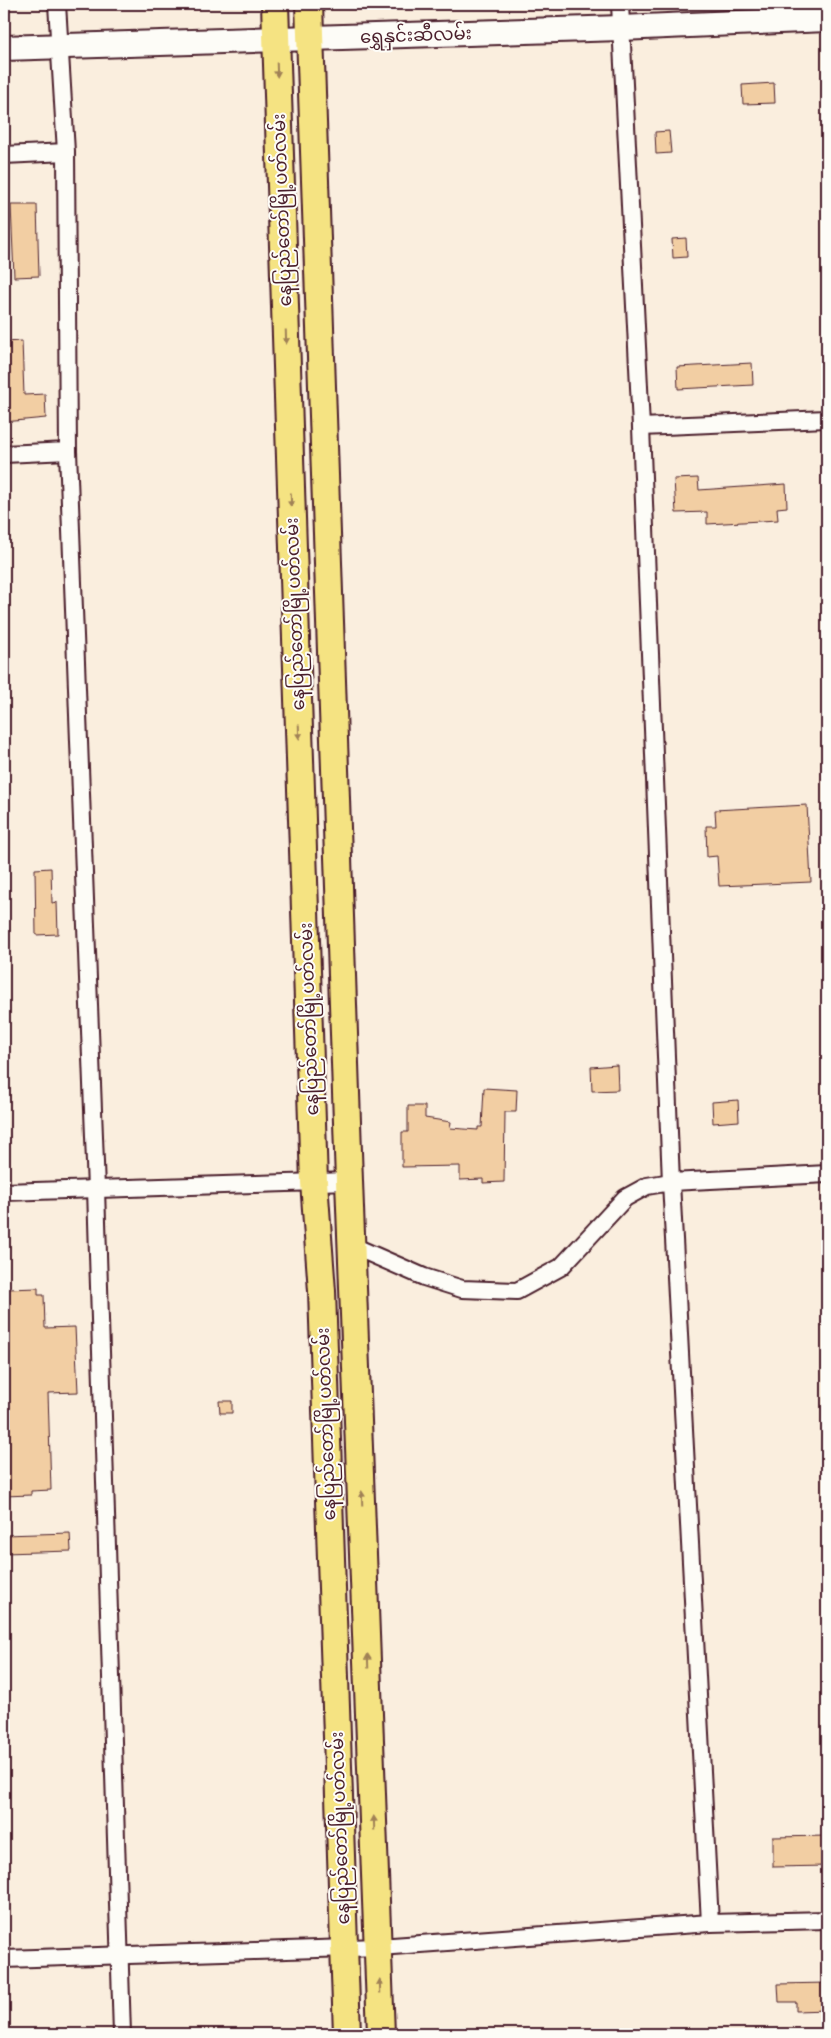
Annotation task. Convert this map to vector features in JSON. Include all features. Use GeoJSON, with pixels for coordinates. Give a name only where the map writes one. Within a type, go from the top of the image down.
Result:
{"type":"FeatureCollection","features":[{"type":"Feature","properties":{"kind":"main road","name":"နေပြည်တော်မြို့ပတ်လမ်း"},"geometry":{"type":"LineString","coordinates":[[274,4],[314,1182],[322,1292],[348,2034]]}},
{"type":"Feature","properties":{"kind":"main road","name":"နေပြည်တော်မြို့ပတ်လမ်း"},"geometry":{"type":"LineString","coordinates":[[309,4],[349,1181],[353,1246],[381,2034]]}},
{"type":"Feature","properties":{"kind":"street"},"geometry":{"type":"LineString","coordinates":[[57,4],[66,152],[68,451],[96,1189],[122,2034]]}},
{"type":"Feature","properties":{"kind":"street"},"geometry":{"type":"LineString","coordinates":[[620,4],[641,427],[671,1182],[710,1923]]}},
{"type":"Feature","properties":{"kind":"street","name":"ရွှေနှင်းဆီလမ်း"},"geometry":{"type":"LineString","coordinates":[[4,48],[621,28],[827,19]]}},
{"type":"Feature","properties":{"kind":"street"},"geometry":{"type":"LineString","coordinates":[[4,155],[66,152]]}},
{"type":"Feature","properties":{"kind":"street"},"geometry":{"type":"LineString","coordinates":[[641,427],[827,419]]}},
{"type":"Feature","properties":{"kind":"street"},"geometry":{"type":"LineString","coordinates":[[4,454],[68,451]]}},
{"type":"Feature","properties":{"kind":"street"},"geometry":{"type":"LineString","coordinates":[[353,1246],[424,1277],[462,1289],[517,1291],[561,1267],[625,1198],[647,1186],[671,1182],[827,1174]]}},
{"type":"Feature","properties":{"kind":"street"},"geometry":{"type":"LineString","coordinates":[[4,1192],[349,1181]]}},
{"type":"Feature","properties":{"kind":"street"},"geometry":{"type":"LineString","coordinates":[[4,1959],[379,1947],[710,1923],[827,1920]]}},
{"type":"Feature","properties":{"kind":"building"},"geometry":{"type":"Polygon","coordinates":[[[774,83],[775,103],[743,104],[742,85],[774,83]]]}},
{"type":"Feature","properties":{"kind":"building"},"geometry":{"type":"Polygon","coordinates":[[[669,131],[671,153],[656,154],[655,132],[669,131]]]}},
{"type":"Feature","properties":{"kind":"building"},"geometry":{"type":"Polygon","coordinates":[[[11,205],[37,205],[39,276],[14,277],[11,205]]]}},
{"type":"Feature","properties":{"kind":"building"},"geometry":{"type":"Polygon","coordinates":[[[686,238],[687,257],[673,258],[672,239],[686,238]]]}},
{"type":"Feature","properties":{"kind":"building"},"geometry":{"type":"Polygon","coordinates":[[[22,341],[24,395],[45,394],[46,418],[4,422],[4,342],[22,341]]]}},
{"type":"Feature","properties":{"kind":"building"},"geometry":{"type":"Polygon","coordinates":[[[752,363],[753,385],[678,389],[677,367],[752,363]]]}},
{"type":"Feature","properties":{"kind":"building"},"geometry":{"type":"Polygon","coordinates":[[[698,478],[699,490],[786,484],[787,507],[777,508],[778,520],[707,524],[707,512],[676,513],[674,479],[698,478]]]}},
{"type":"Feature","properties":{"kind":"building"},"geometry":{"type":"Polygon","coordinates":[[[807,805],[811,882],[719,886],[717,856],[707,857],[706,826],[716,826],[715,810],[807,805]]]}},
{"type":"Feature","properties":{"kind":"building"},"geometry":{"type":"Polygon","coordinates":[[[51,868],[52,903],[57,902],[58,934],[36,935],[35,869],[51,868]]]}},
{"type":"Feature","properties":{"kind":"building"},"geometry":{"type":"Polygon","coordinates":[[[617,1065],[618,1090],[592,1091],[591,1067],[617,1065]]]}},
{"type":"Feature","properties":{"kind":"building"},"geometry":{"type":"Polygon","coordinates":[[[484,1088],[517,1090],[516,1112],[505,1112],[504,1182],[483,1183],[483,1179],[460,1180],[460,1166],[402,1167],[402,1132],[408,1132],[408,1106],[425,1106],[425,1118],[451,1122],[450,1128],[478,1130],[478,1127],[482,1127],[484,1088]]]}},
{"type":"Feature","properties":{"kind":"building"},"geometry":{"type":"Polygon","coordinates":[[[738,1100],[739,1121],[713,1123],[712,1102],[738,1100]]]}},
{"type":"Feature","properties":{"kind":"building"},"geometry":{"type":"Polygon","coordinates":[[[38,1288],[38,1295],[44,1295],[45,1328],[75,1327],[78,1392],[48,1393],[51,1490],[31,1491],[31,1495],[4,1496],[4,1296],[8,1296],[8,1289],[38,1288]]]}},
{"type":"Feature","properties":{"kind":"building"},"geometry":{"type":"Polygon","coordinates":[[[219,1401],[232,1401],[232,1413],[220,1413],[219,1401]]]}},
{"type":"Feature","properties":{"kind":"building"},"geometry":{"type":"Polygon","coordinates":[[[70,1533],[71,1551],[4,1553],[4,1535],[70,1533]]]}},
{"type":"Feature","properties":{"kind":"building"},"geometry":{"type":"Polygon","coordinates":[[[827,1836],[827,1866],[773,1867],[773,1837],[827,1836]]]}},
{"type":"Feature","properties":{"kind":"building"},"geometry":{"type":"Polygon","coordinates":[[[827,1983],[827,2010],[796,2011],[796,2002],[779,2002],[778,1984],[827,1983]]]}}]}
